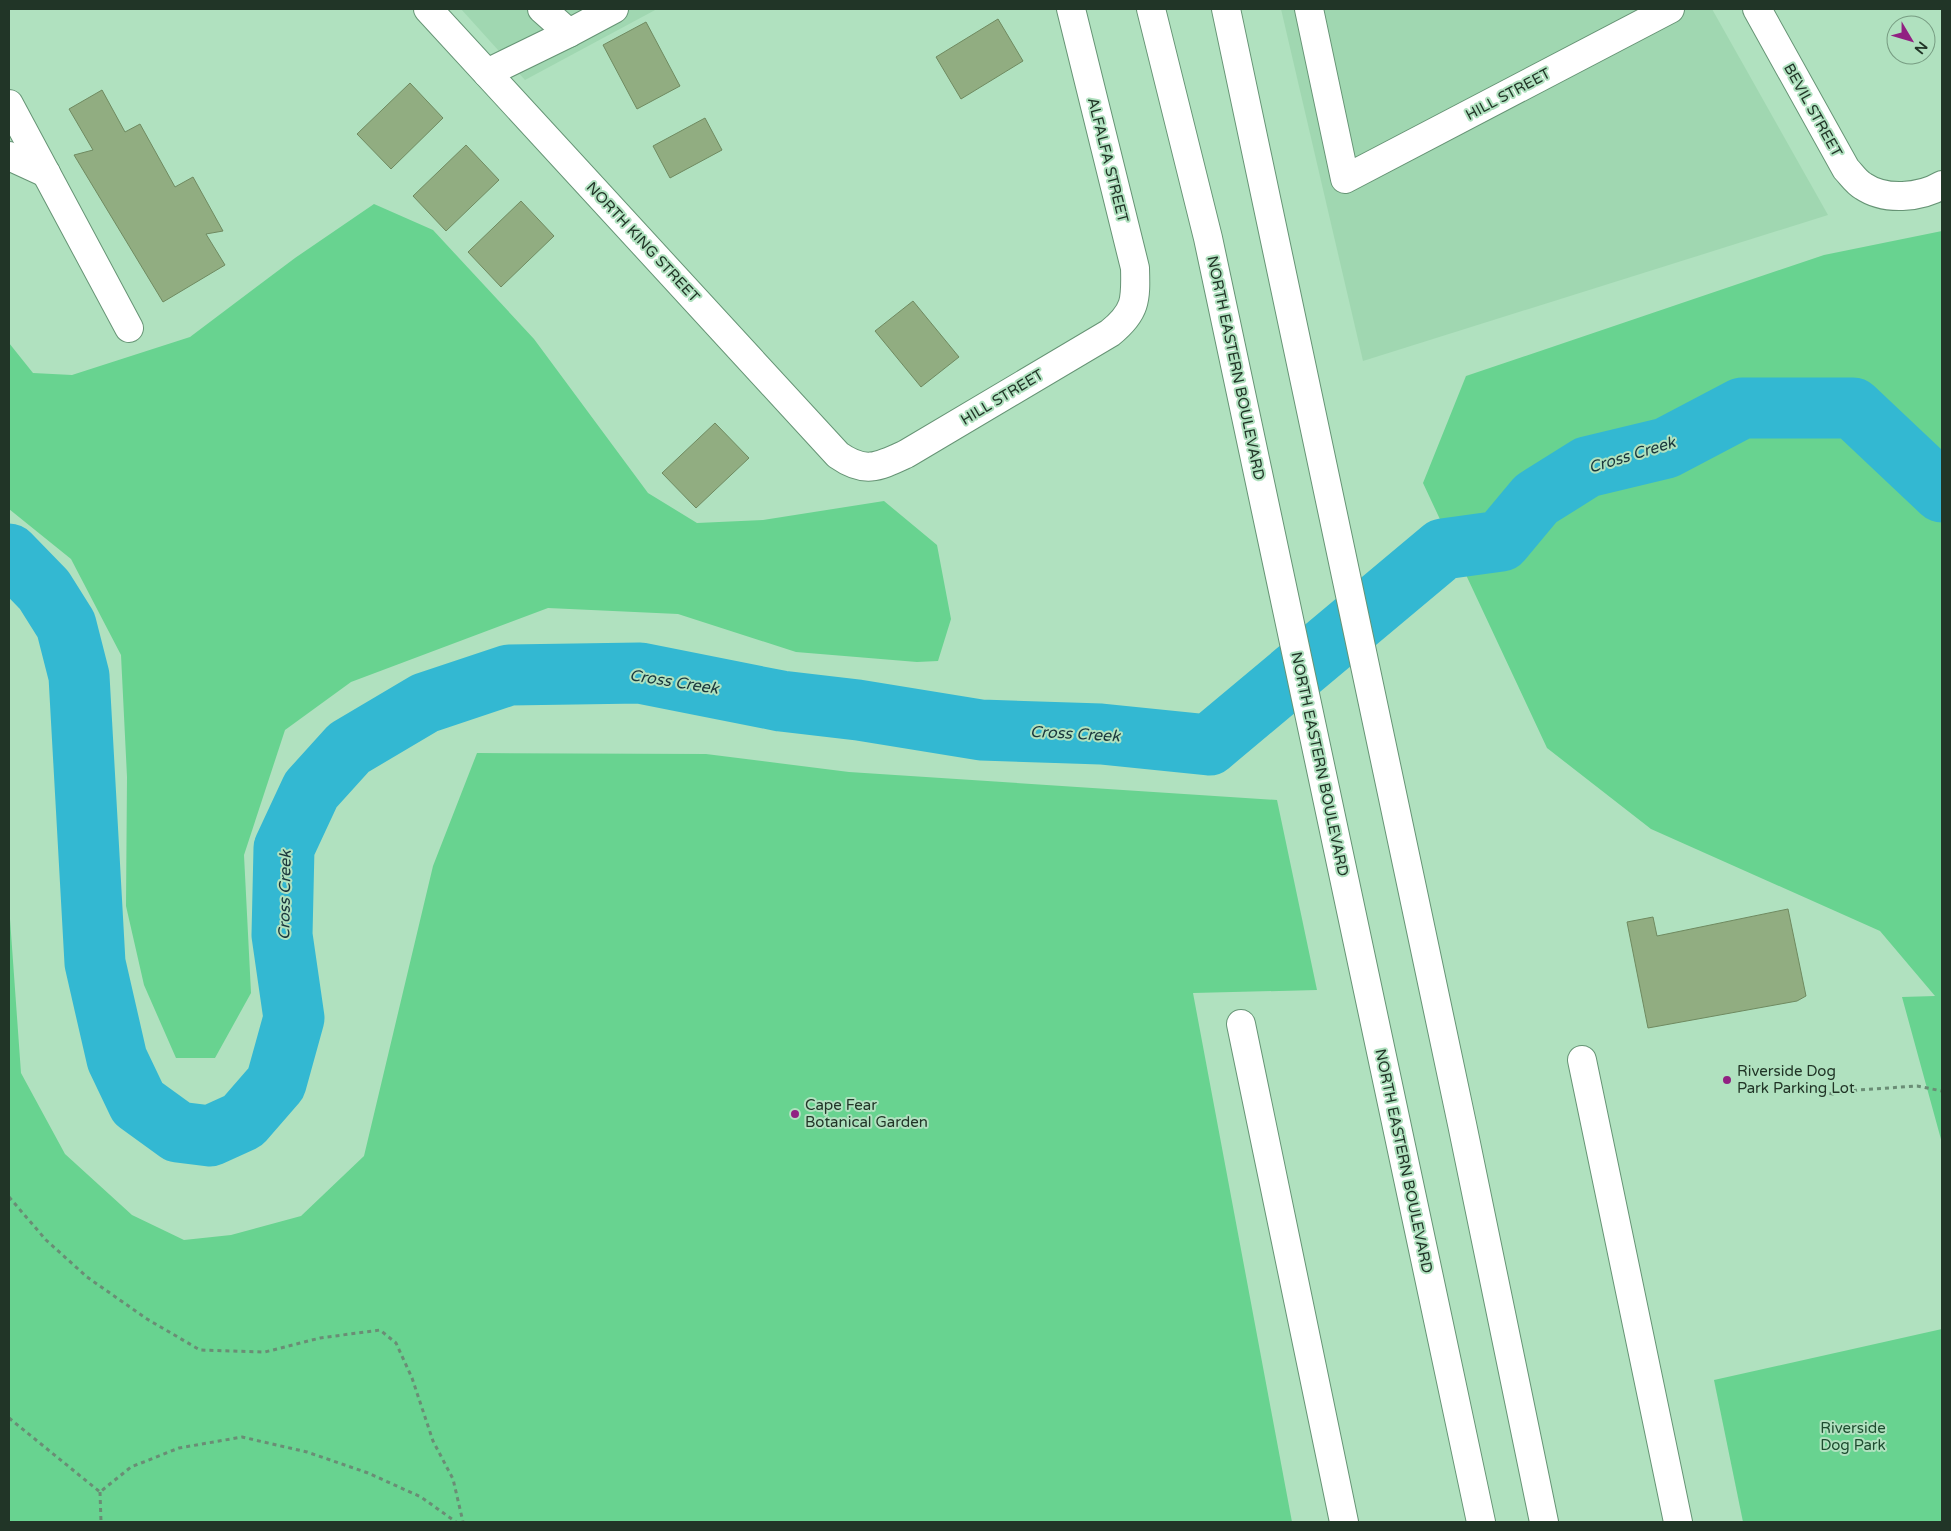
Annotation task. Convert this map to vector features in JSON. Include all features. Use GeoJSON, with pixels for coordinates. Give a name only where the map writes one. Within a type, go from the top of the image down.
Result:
{"type":"FeatureCollection","features":[{"type":"Feature","properties":{"kind":"main road","name":"NORTH KING STREET"},"geometry":{"type":"LineString","coordinates":[[428,9],[838,455],[849,463],[864,468]]}},
{"type":"Feature","properties":{"kind":"main road"},"geometry":{"type":"LineString","coordinates":[[542,9],[569,33]]}},
{"type":"Feature","properties":{"kind":"main road"},"geometry":{"type":"LineString","coordinates":[[487,73],[614,9]]}},
{"type":"Feature","properties":{"kind":"main road","name":"ALFALFA STREET"},"geometry":{"type":"LineString","coordinates":[[1071,9],[1135,268],[1136,293],[1131,312]]}},
{"type":"Feature","properties":{"kind":"main road","name":"NORTH EASTERN BOULEVARD"},"geometry":{"type":"LineString","coordinates":[[1151,9],[1208,238],[1481,1522]]}},
{"type":"Feature","properties":{"kind":"main road"},"geometry":{"type":"LineString","coordinates":[[1226,9],[1544,1522]]}},
{"type":"Feature","properties":{"kind":"main road","name":"HILL STREET"},"geometry":{"type":"LineString","coordinates":[[1309,9],[1345,179],[1670,9]]}},
{"type":"Feature","properties":{"kind":"main road","name":"BEVIL STREET"},"geometry":{"type":"LineString","coordinates":[[1756,9],[1846,169],[1863,186],[1886,194],[1911,196],[1934,190],[1942,185]]}},
{"type":"Feature","properties":{"kind":"main road"},"geometry":{"type":"LineString","coordinates":[[9,104],[129,328]]}},
{"type":"Feature","properties":{"kind":"main road"},"geometry":{"type":"LineString","coordinates":[[9,156],[46,173]]}},
{"type":"Feature","properties":{"kind":"main road","name":"HILL STREET"},"geometry":{"type":"LineString","coordinates":[[864,468],[884,464],[906,454],[1110,333],[1123,323],[1131,312]]}},
{"type":"Feature","properties":{"kind":"main road"},"geometry":{"type":"LineString","coordinates":[[1241,1024],[1344,1522]]}},
{"type":"Feature","properties":{"kind":"main road"},"geometry":{"type":"LineString","coordinates":[[1582,1060],[1678,1522]]}},
{"type":"Feature","properties":{"kind":"path"},"geometry":{"type":"LineString","coordinates":[[1806,1088],[1833,1094],[1858,1090],[1917,1086],[1942,1090]]}},
{"type":"Feature","properties":{"kind":"path"},"geometry":{"type":"LineString","coordinates":[[9,1197],[46,1240],[87,1277],[147,1318],[200,1350],[265,1352],[320,1338],[380,1330],[396,1343],[412,1378],[433,1441],[453,1479],[463,1522]]}},
{"type":"Feature","properties":{"kind":"path"},"geometry":{"type":"LineString","coordinates":[[9,1418],[100,1492],[101,1522]]}},
{"type":"Feature","properties":{"kind":"path"},"geometry":{"type":"LineString","coordinates":[[100,1492],[131,1467],[171,1451],[242,1437],[307,1452],[368,1473],[421,1497],[456,1522]]}},
{"type":"Feature","properties":{"kind":"shaded area"},"geometry":{"type":"Polygon","coordinates":[[[461,9],[657,9],[525,80],[461,9]]]}},
{"type":"Feature","properties":{"kind":"shaded area"},"geometry":{"type":"Polygon","coordinates":[[[1281,9],[1712,9],[1828,215],[1363,361],[1281,9]]]}},
{"type":"Feature","properties":{"kind":"green space"},"geometry":{"type":"Polygon","coordinates":[[[374,204],[433,230],[534,339],[648,493],[697,523],[763,520],[884,501],[937,545],[951,619],[938,661],[917,662],[796,652],[678,614],[548,608],[351,682],[285,730],[244,855],[251,993],[215,1058],[176,1058],[144,985],[126,906],[127,777],[121,655],[71,559],[9,509],[9,343],[33,373],[72,375],[190,337],[295,258],[374,204]]]}},
{"type":"Feature","properties":{"kind":"green space"},"geometry":{"type":"Polygon","coordinates":[[[1942,231],[1942,1143],[1902,997],[1935,996],[1880,931],[1651,829],[1547,748],[1423,483],[1466,376],[1824,255],[1942,231]]]}},
{"type":"Feature","properties":{"kind":"green space","name":"Cape Fear Botanical Garden"},"geometry":{"type":"Polygon","coordinates":[[[477,753],[706,754],[849,772],[1277,800],[1317,990],[1193,993],[1292,1522],[9,1522],[9,837],[10,919],[21,1073],[65,1154],[132,1215],[184,1240],[231,1235],[301,1216],[364,1156],[433,866],[477,753]]]}},
{"type":"Feature","properties":{"kind":"green space","name":"Riverside Dog Park"},"geometry":{"type":"Polygon","coordinates":[[[1942,1329],[1942,1522],[1743,1522],[1714,1380],[1942,1329]]]}},
{"type":"Feature","properties":{"kind":"building"},"geometry":{"type":"Polygon","coordinates":[[[998,19],[1023,61],[961,99],[936,57],[998,19]]]}},
{"type":"Feature","properties":{"kind":"building"},"geometry":{"type":"Polygon","coordinates":[[[646,22],[680,86],[637,109],[603,45],[646,22]]]}},
{"type":"Feature","properties":{"kind":"building"},"geometry":{"type":"Polygon","coordinates":[[[410,83],[443,118],[391,169],[357,134],[410,83]]]}},
{"type":"Feature","properties":{"kind":"building"},"geometry":{"type":"Polygon","coordinates":[[[102,90],[125,132],[140,124],[175,187],[193,177],[223,231],[206,234],[225,265],[163,302],[74,155],[93,150],[69,109],[102,90]]]}},
{"type":"Feature","properties":{"kind":"building"},"geometry":{"type":"Polygon","coordinates":[[[705,118],[722,150],[670,178],[653,146],[705,118]]]}},
{"type":"Feature","properties":{"kind":"building"},"geometry":{"type":"Polygon","coordinates":[[[466,145],[499,180],[446,231],[413,196],[466,145]]]}},
{"type":"Feature","properties":{"kind":"building"},"geometry":{"type":"Polygon","coordinates":[[[521,201],[554,236],[501,287],[468,252],[521,201]]]}},
{"type":"Feature","properties":{"kind":"building"},"geometry":{"type":"Polygon","coordinates":[[[913,301],[959,357],[921,387],[875,331],[913,301]]]}},
{"type":"Feature","properties":{"kind":"building"},"geometry":{"type":"Polygon","coordinates":[[[715,423],[749,458],[696,508],[662,473],[715,423]]]}},
{"type":"Feature","properties":{"kind":"building"},"geometry":{"type":"Polygon","coordinates":[[[1788,909],[1806,996],[1797,1001],[1648,1028],[1627,922],[1653,917],[1657,936],[1788,909]]]}},
{"type":"Feature","properties":{"kind":"waterway","name":"Cross Creek"},"geometry":{"type":"LineString","coordinates":[[9,554],[44,590],[66,625],[79,676],[95,963],[117,1059],[138,1103],[178,1132],[210,1136],[243,1121],[276,1083],[294,1018],[282,935],[284,848],[311,790],[349,748],[425,703],[509,675],[640,673],[781,701],[858,710],[981,730],[1101,734],[1209,745],[1443,549],[1501,541],[1536,499],[1587,467],[1666,448],[1742,408],[1853,408],[1942,492]]}},
{"type":"Feature","properties":{"kind":"place","name":"Riverside Dog Park Parking Lot"},"geometry":{"type":"Point","coordinates":[1727,1080]}},
{"type":"Feature","properties":{"kind":"place","name":"Cape Fear Botanical Garden"},"geometry":{"type":"Point","coordinates":[795,1114]}}]}
